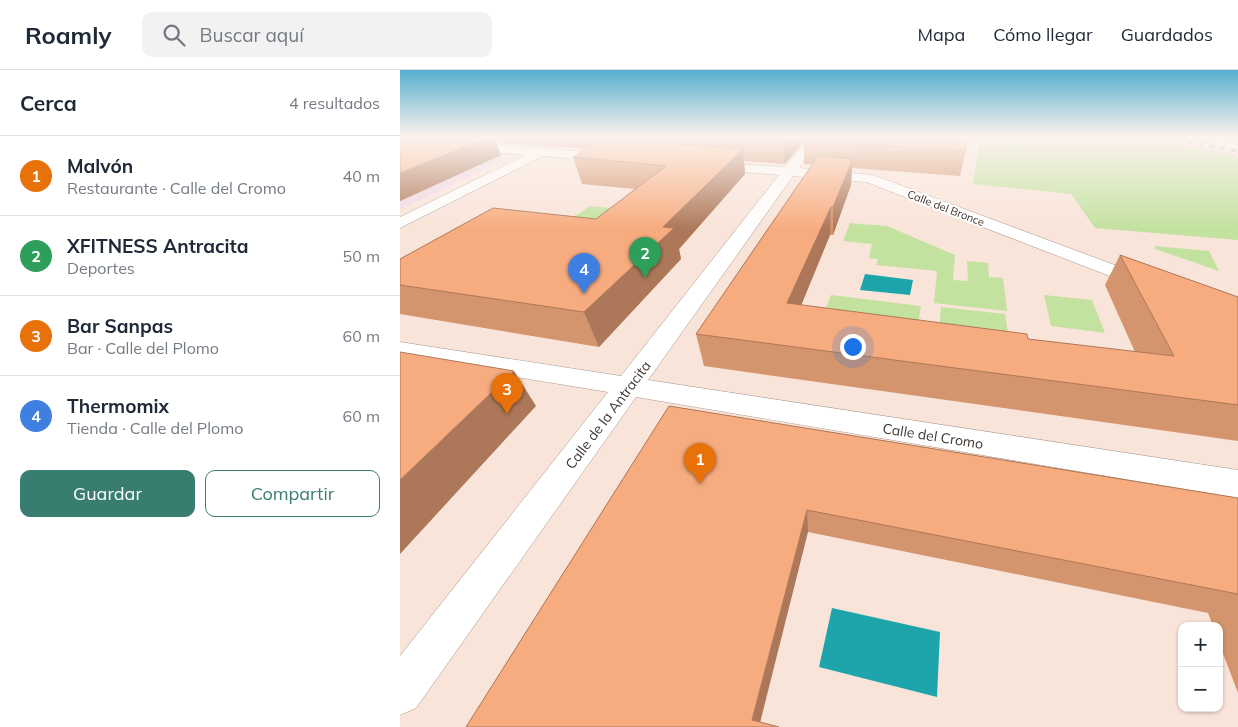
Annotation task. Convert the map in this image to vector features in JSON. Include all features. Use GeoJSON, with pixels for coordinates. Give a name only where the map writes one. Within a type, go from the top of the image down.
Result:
{"type":"FeatureCollection","features":[{"type":"Feature","properties":{"kind":"street"},"geometry":{"type":"LineString","coordinates":[[400,223],[511,168]]}},
{"type":"Feature","properties":{"kind":"street","name":"Calle del Bronce"},"geometry":{"type":"LineString","coordinates":[[736,168],[868,178],[1160,288]]}},
{"type":"Feature","properties":{"kind":"street","name":"Calle de la Antracita"},"geometry":{"type":"LineString","coordinates":[[400,692],[792,168]]}},
{"type":"Feature","properties":{"kind":"street","name":"Calle del Cromo"},"geometry":{"type":"LineString","coordinates":[[400,350],[1238,484]]}},
{"type":"Feature","properties":{"kind":"shaded area"},"geometry":{"type":"Polygon","coordinates":[[[400,168],[488,168],[400,209],[400,168]]]}},
{"type":"Feature","properties":{"kind":"green space"},"geometry":{"type":"Polygon","coordinates":[[[975,168],[1238,168],[1238,240],[1095,228],[1071,194],[973,184],[975,168]]]}},
{"type":"Feature","properties":{"kind":"green space"},"geometry":{"type":"Polygon","coordinates":[[[590,206],[619,209],[582,237],[550,233],[590,206]]]}},
{"type":"Feature","properties":{"kind":"green space"},"geometry":{"type":"Polygon","coordinates":[[[850,223],[887,226],[955,255],[953,280],[968,281],[967,261],[988,263],[989,277],[1003,278],[1007,311],[934,303],[937,271],[876,265],[878,259],[869,258],[872,244],[843,241],[850,223]]]}},
{"type":"Feature","properties":{"kind":"green space"},"geometry":{"type":"Polygon","coordinates":[[[1155,246],[1209,251],[1219,271],[1155,249],[1155,246]]]}},
{"type":"Feature","properties":{"kind":"green space"},"geometry":{"type":"Polygon","coordinates":[[[831,295],[921,306],[917,331],[822,319],[831,295]]]}},
{"type":"Feature","properties":{"kind":"green space"},"geometry":{"type":"Polygon","coordinates":[[[1044,295],[1092,300],[1105,333],[1051,326],[1044,295]]]}},
{"type":"Feature","properties":{"kind":"green space"},"geometry":{"type":"Polygon","coordinates":[[[941,307],[1005,314],[1009,340],[939,332],[941,307]]]}},
{"type":"Feature","properties":{"kind":"water"},"geometry":{"type":"Polygon","coordinates":[[[865,274],[913,280],[910,295],[860,290],[865,274]]]}},
{"type":"Feature","properties":{"kind":"water"},"geometry":{"type":"Polygon","coordinates":[[[832,608],[940,632],[937,697],[819,667],[832,608]]]}},
{"type":"Feature","properties":{"kind":"building"},"geometry":{"type":"Polygon","coordinates":[[[400,168],[413,168],[400,173],[400,168]]]}},
{"type":"Feature","properties":{"kind":"building"},"geometry":{"type":"Polygon","coordinates":[[[664,168],[724,168],[663,227],[674,228],[584,312],[400,285],[400,259],[493,208],[596,219],[664,168]]]}},
{"type":"Feature","properties":{"kind":"building"},"geometry":{"type":"Polygon","coordinates":[[[810,168],[849,168],[833,207],[831,207],[787,303],[1027,334],[1028,339],[1174,356],[1120,255],[1238,297],[1238,405],[696,334],[810,168]]]}},
{"type":"Feature","properties":{"kind":"building"},"geometry":{"type":"Polygon","coordinates":[[[400,352],[514,371],[400,480],[400,352]]]}},
{"type":"Feature","properties":{"kind":"building"},"geometry":{"type":"Polygon","coordinates":[[[669,406],[1238,498],[1238,594],[807,510],[752,720],[779,727],[466,727],[669,406]]]}},
{"type":"Feature","properties":{"kind":"place","name":"XFITNESS Antracita"},"geometry":{"type":"Point","coordinates":[645,278]}},
{"type":"Feature","properties":{"kind":"place","name":"Thermomix"},"geometry":{"type":"Point","coordinates":[584,294]}},
{"type":"Feature","properties":{"kind":"place","name":"Bar Sanpas"},"geometry":{"type":"Point","coordinates":[507,414]}},
{"type":"Feature","properties":{"kind":"place","name":"Malvón"},"geometry":{"type":"Point","coordinates":[700,484]}}]}
